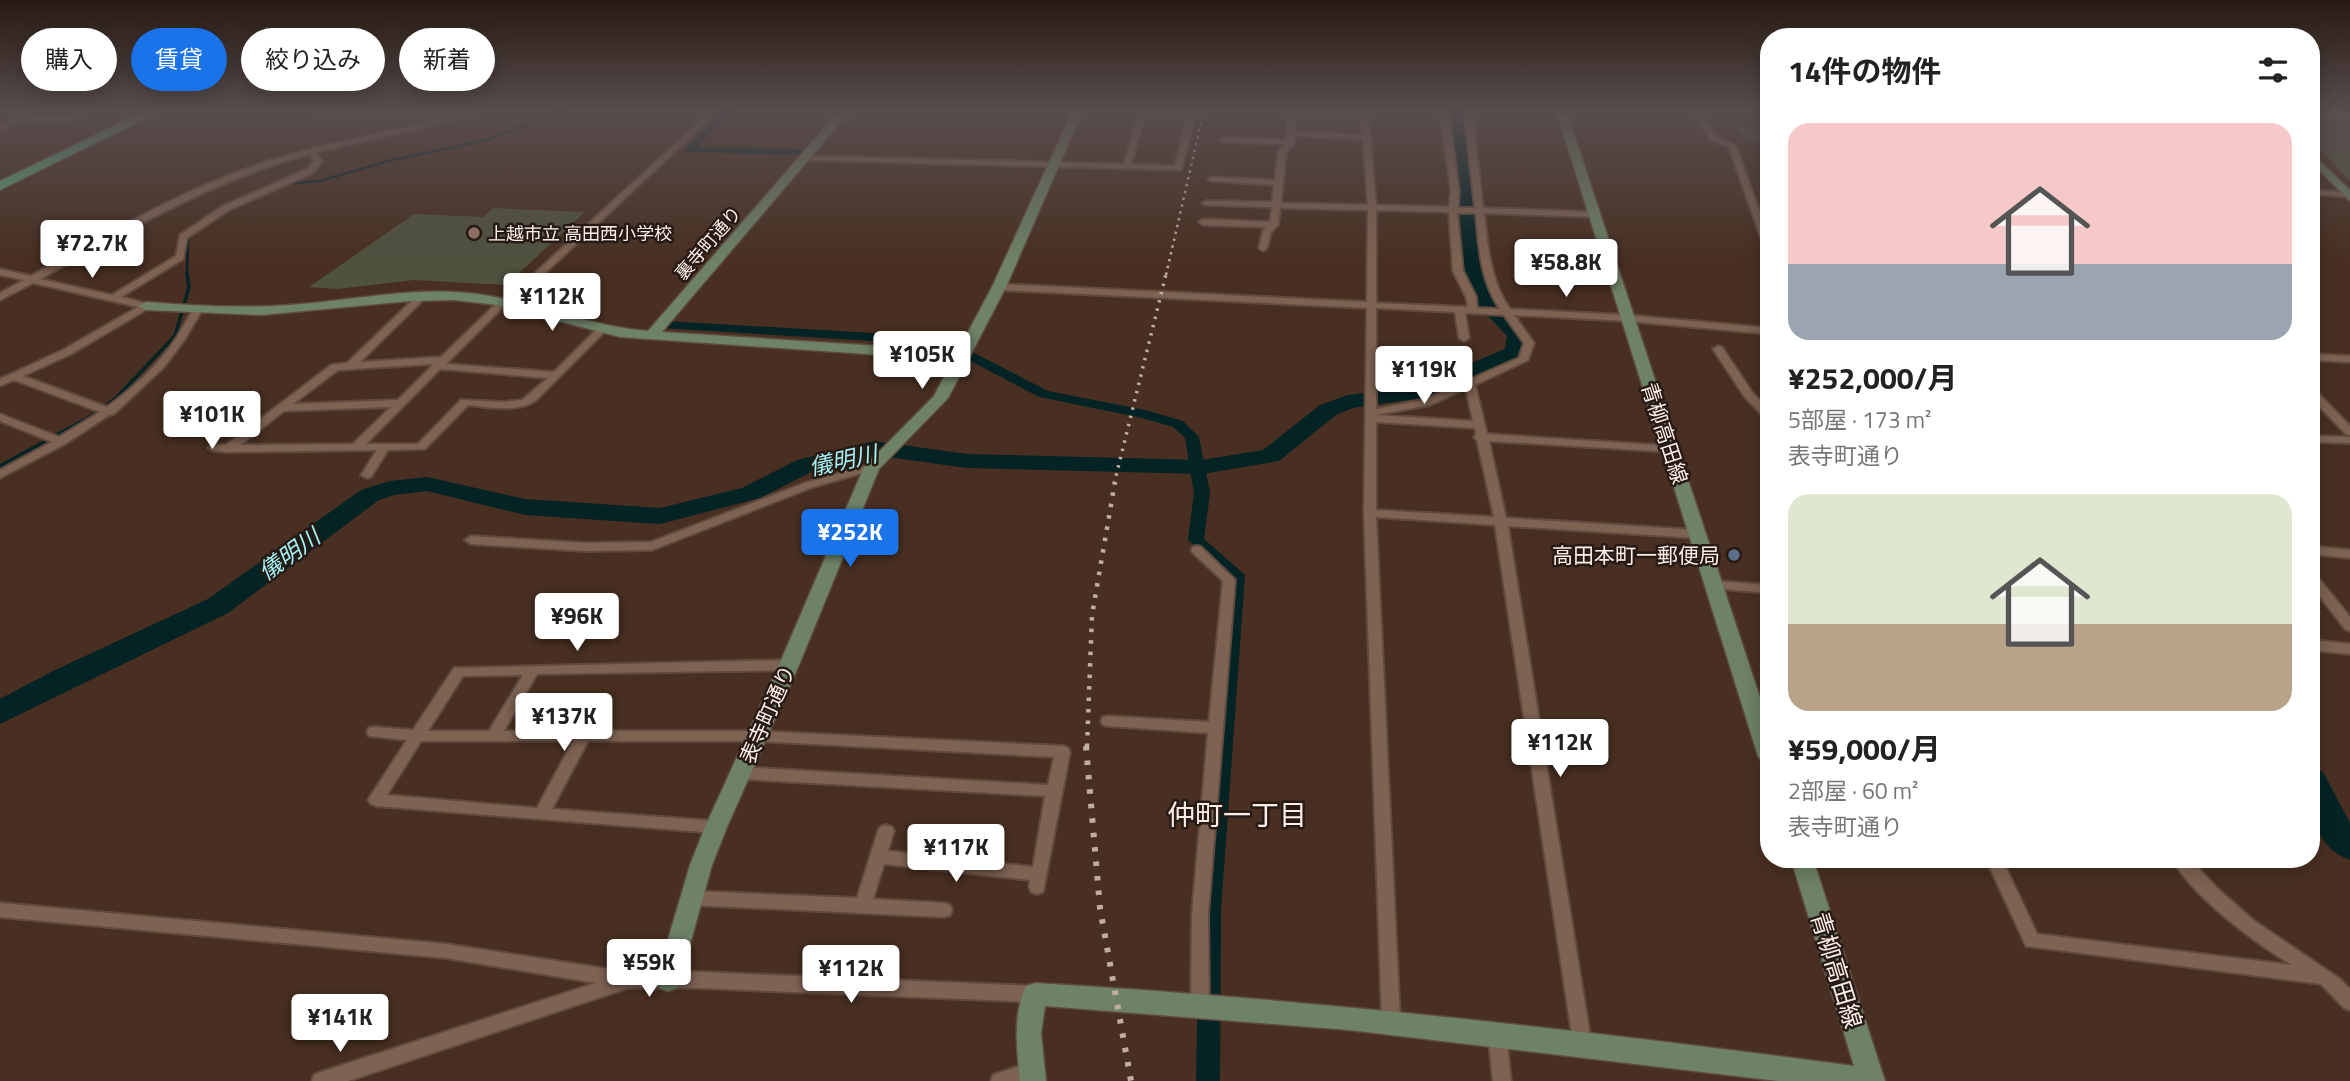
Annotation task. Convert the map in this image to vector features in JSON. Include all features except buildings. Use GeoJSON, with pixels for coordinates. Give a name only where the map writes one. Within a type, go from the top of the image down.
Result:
{"type":"FeatureCollection","features":[{"type":"Feature","properties":{"kind":"main road"},"geometry":{"type":"LineString","coordinates":[[0,186],[53,160]]}},
{"type":"Feature","properties":{"kind":"street"},"geometry":{"type":"LineString","coordinates":[[0,297],[161,210],[262,166],[282,160]]}},
{"type":"Feature","properties":{"kind":"street"},"geometry":{"type":"LineString","coordinates":[[112,299],[180,257],[183,237],[209,217],[310,171],[317,160]]}},
{"type":"Feature","properties":{"kind":"street"},"geometry":{"type":"LineString","coordinates":[[356,447],[438,363],[661,160]]}},
{"type":"Feature","properties":{"kind":"street","name":"裏寺町通り"},"geometry":{"type":"LineString","coordinates":[[651,335],[804,160]]}},
{"type":"Feature","properties":{"kind":"street"},"geometry":{"type":"LineString","coordinates":[[893,160],[1178,168],[1180,160]]}},
{"type":"Feature","properties":{"kind":"street"},"geometry":{"type":"LineString","coordinates":[[471,540],[585,547],[652,546],[809,485],[878,463],[940,398],[999,287],[1058,160]]}},
{"type":"Feature","properties":{"kind":"street"},"geometry":{"type":"LineString","coordinates":[[1127,166],[1129,160]]}},
{"type":"Feature","properties":{"kind":"street"},"geometry":{"type":"LineString","coordinates":[[1264,248],[1266,231],[1274,225],[1281,160]]}},
{"type":"Feature","properties":{"kind":"street"},"geometry":{"type":"LineString","coordinates":[[1368,160],[1372,209],[1369,306],[1370,513],[1391,1020]]}},
{"type":"Feature","properties":{"kind":"street"},"geometry":{"type":"LineString","coordinates":[[1451,160],[1455,191],[1458,271],[1477,311]]}},
{"type":"Feature","properties":{"kind":"street"},"geometry":{"type":"LineString","coordinates":[[1370,416],[1426,403],[1471,386],[1523,360],[1529,343],[1496,296],[1486,268],[1473,160]]}},
{"type":"Feature","properties":{"kind":"street","name":"青柳高田線"},"geometry":{"type":"LineString","coordinates":[[1577,160],[1626,318],[1672,449],[1760,726]]}},
{"type":"Feature","properties":{"kind":"street"},"geometry":{"type":"LineString","coordinates":[[1737,160],[1760,223]]}},
{"type":"Feature","properties":{"kind":"street"},"geometry":{"type":"LineString","coordinates":[[2320,165],[2349,196]]}},
{"type":"Feature","properties":{"kind":"street"},"geometry":{"type":"LineString","coordinates":[[1212,179],[1280,183]]}},
{"type":"Feature","properties":{"kind":"street"},"geometry":{"type":"LineString","coordinates":[[2320,193],[2349,196]]}},
{"type":"Feature","properties":{"kind":"street"},"geometry":{"type":"LineString","coordinates":[[1206,203],[1595,214]]}},
{"type":"Feature","properties":{"kind":"street"},"geometry":{"type":"LineString","coordinates":[[1203,222],[1274,225]]}},
{"type":"Feature","properties":{"kind":"street"},"geometry":{"type":"LineString","coordinates":[[0,272],[146,306],[197,310],[280,310],[393,298],[452,296],[507,302],[601,330],[962,356]]}},
{"type":"Feature","properties":{"kind":"street"},"geometry":{"type":"LineString","coordinates":[[999,287],[1626,318],[1760,330]]}},
{"type":"Feature","properties":{"kind":"street"},"geometry":{"type":"LineString","coordinates":[[350,366],[421,298]]}},
{"type":"Feature","properties":{"kind":"street"},"geometry":{"type":"LineString","coordinates":[[0,383],[67,352],[146,306]]}},
{"type":"Feature","properties":{"kind":"street"},"geometry":{"type":"LineString","coordinates":[[0,475],[110,412],[141,387],[173,349],[197,310]]}},
{"type":"Feature","properties":{"kind":"street"},"geometry":{"type":"LineString","coordinates":[[1460,311],[1464,338]]}},
{"type":"Feature","properties":{"kind":"street"},"geometry":{"type":"LineString","coordinates":[[214,448],[421,447],[465,402],[522,404],[533,400],[601,330]]}},
{"type":"Feature","properties":{"kind":"street"},"geometry":{"type":"LineString","coordinates":[[1718,349],[1748,394],[1760,407]]}},
{"type":"Feature","properties":{"kind":"street"},"geometry":{"type":"LineString","coordinates":[[2320,357],[2350,359]]}},
{"type":"Feature","properties":{"kind":"street"},"geometry":{"type":"LineString","coordinates":[[228,449],[335,367],[438,363],[555,375]]}},
{"type":"Feature","properties":{"kind":"street"},"geometry":{"type":"LineString","coordinates":[[15,377],[110,412]]}},
{"type":"Feature","properties":{"kind":"street"},"geometry":{"type":"LineString","coordinates":[[1471,386],[1479,431],[1502,522],[1582,1042]]}},
{"type":"Feature","properties":{"kind":"street"},"geometry":{"type":"LineString","coordinates":[[2320,401],[2350,432]]}},
{"type":"Feature","properties":{"kind":"street"},"geometry":{"type":"LineString","coordinates":[[281,408],[399,404]]}},
{"type":"Feature","properties":{"kind":"street"},"geometry":{"type":"LineString","coordinates":[[1370,416],[1479,431],[1672,449]]}},
{"type":"Feature","properties":{"kind":"street"},"geometry":{"type":"LineString","coordinates":[[0,417],[61,442]]}},
{"type":"Feature","properties":{"kind":"street"},"geometry":{"type":"LineString","coordinates":[[2320,439],[2350,440]]}},
{"type":"Feature","properties":{"kind":"street"},"geometry":{"type":"LineString","coordinates":[[367,475],[385,447]]}},
{"type":"Feature","properties":{"kind":"street","name":"表寺町通り"},"geometry":{"type":"LineString","coordinates":[[668,979],[691,898],[716,827],[878,463]]}},
{"type":"Feature","properties":{"kind":"street"},"geometry":{"type":"LineString","coordinates":[[1370,513],[1698,534]]}},
{"type":"Feature","properties":{"kind":"street"},"geometry":{"type":"LineString","coordinates":[[1197,550],[1229,580],[1214,728],[1200,914],[1200,1003]]}},
{"type":"Feature","properties":{"kind":"street"},"geometry":{"type":"LineString","coordinates":[[2320,551],[2350,554]]}},
{"type":"Feature","properties":{"kind":"street"},"geometry":{"type":"LineString","coordinates":[[1716,585],[1760,588]]}},
{"type":"Feature","properties":{"kind":"street"},"geometry":{"type":"LineString","coordinates":[[2320,588],[2350,626]]}},
{"type":"Feature","properties":{"kind":"street"},"geometry":{"type":"LineString","coordinates":[[2320,646],[2350,649]]}},
{"type":"Feature","properties":{"kind":"street"},"geometry":{"type":"LineString","coordinates":[[716,827],[376,800],[459,671],[789,666]]}},
{"type":"Feature","properties":{"kind":"street"},"geometry":{"type":"LineString","coordinates":[[494,735],[532,671]]}},
{"type":"Feature","properties":{"kind":"street"},"geometry":{"type":"LineString","coordinates":[[1108,720],[1214,728]]}},
{"type":"Feature","properties":{"kind":"street"},"geometry":{"type":"LineString","coordinates":[[374,732],[419,736],[756,736],[1063,752],[1038,880],[878,857]]}},
{"type":"Feature","properties":{"kind":"street"},"geometry":{"type":"LineString","coordinates":[[541,814],[584,735]]}},
{"type":"Feature","properties":{"kind":"street"},"geometry":{"type":"LineString","coordinates":[[741,773],[1054,791]]}},
{"type":"Feature","properties":{"kind":"street"},"geometry":{"type":"LineString","coordinates":[[863,905],[886,831]]}},
{"type":"Feature","properties":{"kind":"street","name":"青柳高田線"},"geometry":{"type":"LineString","coordinates":[[1805,868],[1871,1081]]}},
{"type":"Feature","properties":{"kind":"street"},"geometry":{"type":"LineString","coordinates":[[1998,868],[2032,942],[2325,977]]}},
{"type":"Feature","properties":{"kind":"street"},"geometry":{"type":"LineString","coordinates":[[2188,868],[2222,906],[2270,942],[2325,977],[2350,1002]]}},
{"type":"Feature","properties":{"kind":"street"},"geometry":{"type":"LineString","coordinates":[[691,898],[944,910]]}},
{"type":"Feature","properties":{"kind":"street"},"geometry":{"type":"LineString","coordinates":[[0,910],[446,951],[628,980],[668,979],[1035,994],[1200,1003],[1391,1020],[1582,1042],[1871,1081]]}},
{"type":"Feature","properties":{"kind":"street"},"geometry":{"type":"LineString","coordinates":[[321,1081],[366,1073],[628,980]]}},
{"type":"Feature","properties":{"kind":"street"},"geometry":{"type":"LineString","coordinates":[[1000,1081],[1032,1076],[1028,1033],[1035,994]]}},
{"type":"Feature","properties":{"kind":"street"},"geometry":{"type":"LineString","coordinates":[[1497,1033],[1502,1081]]}},
{"type":"Feature","properties":{"kind":"green space"},"geometry":{"type":"Polygon","coordinates":[[[2330,160],[2350,160],[2350,181],[2330,160]]]}},
{"type":"Feature","properties":{"kind":"green space"},"geometry":{"type":"Polygon","coordinates":[[[493,208],[585,212],[506,285],[414,280],[337,289],[309,287],[414,214],[483,217],[493,208]]]}},
{"type":"Feature","properties":{"kind":"waterway"},"geometry":{"type":"LineString","coordinates":[[286,184],[320,181],[391,160]]}},
{"type":"Feature","properties":{"kind":"waterway","name":"儀明川"},"geometry":{"type":"LineString","coordinates":[[0,713],[64,678],[218,606],[370,495],[390,488],[427,484],[525,507],[660,516],[751,493],[806,465],[874,448],[967,461],[1202,467],[1270,456],[1328,410],[1348,402],[1421,392],[1513,353],[1518,344],[1517,335],[1482,299],[1472,266],[1464,160]]}},
{"type":"Feature","properties":{"kind":"waterway"},"geometry":{"type":"LineString","coordinates":[[187,274],[188,239],[207,224]]}},
{"type":"Feature","properties":{"kind":"waterway"},"geometry":{"type":"LineString","coordinates":[[0,466],[97,413],[117,397],[175,336],[189,287],[187,274]]}},
{"type":"Feature","properties":{"kind":"waterway"},"geometry":{"type":"LineString","coordinates":[[666,325],[924,340],[954,350]]}},
{"type":"Feature","properties":{"kind":"waterway"},"geometry":{"type":"LineString","coordinates":[[972,356],[1044,394],[1145,414],[1178,424],[1192,437],[1202,493],[1196,540],[1237,575],[1210,910],[1208,1081]]}},
{"type":"Feature","properties":{"kind":"waterway"},"geometry":{"type":"LineString","coordinates":[[2320,799],[2331,824],[2350,846]]}},
{"type":"Feature","properties":{"kind":"railway"},"geometry":{"type":"LineString","coordinates":[[1166,275],[1192,160]]}},
{"type":"Feature","properties":{"kind":"railway"},"geometry":{"type":"LineString","coordinates":[[1114,484],[1166,274]]}},
{"type":"Feature","properties":{"kind":"railway"},"geometry":{"type":"LineString","coordinates":[[1087,747],[1092,615],[1115,482]]}},
{"type":"Feature","properties":{"kind":"railway"},"geometry":{"type":"LineString","coordinates":[[1086,746],[1100,908],[1131,1081]]}},
{"type":"Feature","properties":{"kind":"place","name":"上越市立 高田西小学校"},"geometry":{"type":"Point","coordinates":[474,233]}},
{"type":"Feature","properties":{"kind":"place","name":"高田本町一郵便局"},"geometry":{"type":"Point","coordinates":[1734,555]}},
{"type":"Feature","properties":{"kind":"district","name":"仲町一丁目"},"geometry":{"type":"Point","coordinates":[1237,814]}}]}
